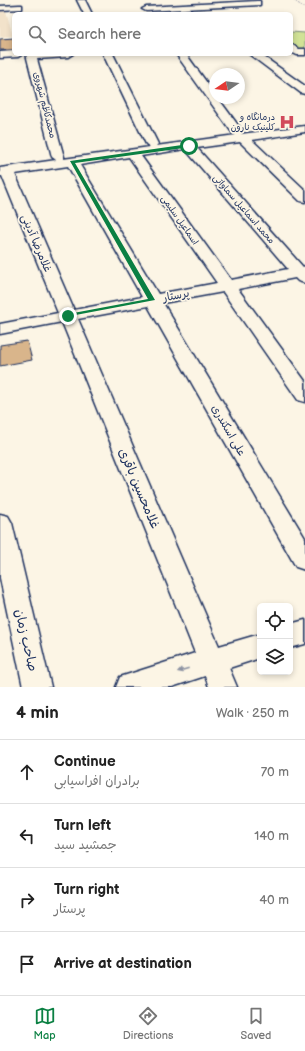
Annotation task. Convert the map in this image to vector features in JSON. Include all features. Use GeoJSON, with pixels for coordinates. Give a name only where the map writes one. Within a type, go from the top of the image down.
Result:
{"type":"FeatureCollection","features":[{"type":"Feature","properties":{"kind":"street"},"geometry":{"type":"LineString","coordinates":[[80,0],[87,12]]}},
{"type":"Feature","properties":{"kind":"street"},"geometry":{"type":"LineString","coordinates":[[140,0],[146,9],[153,12]]}},
{"type":"Feature","properties":{"kind":"street"},"geometry":{"type":"LineString","coordinates":[[146,9],[200,3],[256,1]]}},
{"type":"Feature","properties":{"kind":"street"},"geometry":{"type":"LineString","coordinates":[[0,8],[19,7]]}},
{"type":"Feature","properties":{"kind":"street"},"geometry":{"type":"LineString","coordinates":[[293,49],[297,52],[305,52]]}},
{"type":"Feature","properties":{"kind":"street"},"geometry":{"type":"LineString","coordinates":[[0,55],[12,54]]}},
{"type":"Feature","properties":{"kind":"street","name":"محمدکاظم شهروی"},"geometry":{"type":"LineString","coordinates":[[32,56],[65,159],[152,300]]}},
{"type":"Feature","properties":{"kind":"street"},"geometry":{"type":"LineString","coordinates":[[109,56],[152,144]]}},
{"type":"Feature","properties":{"kind":"street"},"geometry":{"type":"LineString","coordinates":[[182,56],[240,135],[305,198]]}},
{"type":"Feature","properties":{"kind":"street"},"geometry":{"type":"LineString","coordinates":[[257,56],[305,91]]}},
{"type":"Feature","properties":{"kind":"street"},"geometry":{"type":"LineString","coordinates":[[65,159],[133,154],[189,146],[305,122]]}},
{"type":"Feature","properties":{"kind":"street"},"geometry":{"type":"LineString","coordinates":[[2,169],[152,144],[240,135],[299,130],[305,141]]}},
{"type":"Feature","properties":{"kind":"street","name":"محمد اسماعیل سماواتی"},"geometry":{"type":"LineString","coordinates":[[189,146],[303,274]]}},
{"type":"Feature","properties":{"kind":"street","name":"اسماعیل سلیمی"},"geometry":{"type":"LineString","coordinates":[[133,154],[305,395]]}},
{"type":"Feature","properties":{"kind":"street","name":"غلامرضا آدینی"},"geometry":{"type":"LineString","coordinates":[[2,169],[68,316]]}},
{"type":"Feature","properties":{"kind":"street","name":"پرستار"},"geometry":{"type":"LineString","coordinates":[[0,329],[227,285],[303,274]]}},
{"type":"Feature","properties":{"kind":"street","name":"علی اسکندری"},"geometry":{"type":"LineString","coordinates":[[152,300],[305,560]]}},
{"type":"Feature","properties":{"kind":"street","name":"غلامحسین باقری"},"geometry":{"type":"LineString","coordinates":[[68,316],[223,687]]}},
{"type":"Feature","properties":{"kind":"street","name":"صاحب زمان"},"geometry":{"type":"LineString","coordinates":[[0,523],[37,687]]}},
{"type":"Feature","properties":{"kind":"street"},"geometry":{"type":"LineString","coordinates":[[293,635],[305,632]]}},
{"type":"Feature","properties":{"kind":"street"},"geometry":{"type":"LineString","coordinates":[[130,687],[257,647]]}},
{"type":"Feature","properties":{"kind":"path"},"geometry":{"type":"LineString","coordinates":[[293,0],[305,8]]}},
{"type":"Feature","properties":{"kind":"shaded area"},"geometry":{"type":"Polygon","coordinates":[[[0,11],[6,11],[12,36],[0,37],[0,11]]]}},
{"type":"Feature","properties":{"kind":"green space"},"geometry":{"type":"Polygon","coordinates":[[[293,32],[305,33],[305,51],[298,50],[293,44],[293,32]]]}},
{"type":"Feature","properties":{"kind":"building"},"geometry":{"type":"Polygon","coordinates":[[[12,38],[12,50],[0,50],[0,39],[12,38]]]}},
{"type":"Feature","properties":{"kind":"building"},"geometry":{"type":"Polygon","coordinates":[[[27,341],[32,360],[0,366],[0,345],[27,341]]]}},
{"type":"Feature","properties":{"kind":"place","name":"درمانگاه و کلینیک نارون"},"geometry":{"type":"Point","coordinates":[287,122]}},
{"type":"Feature","properties":{"kind":"route"},"geometry":{"type":"LineString","coordinates":[[68,316],[152,300],[72,162],[189,146]]}}]}
